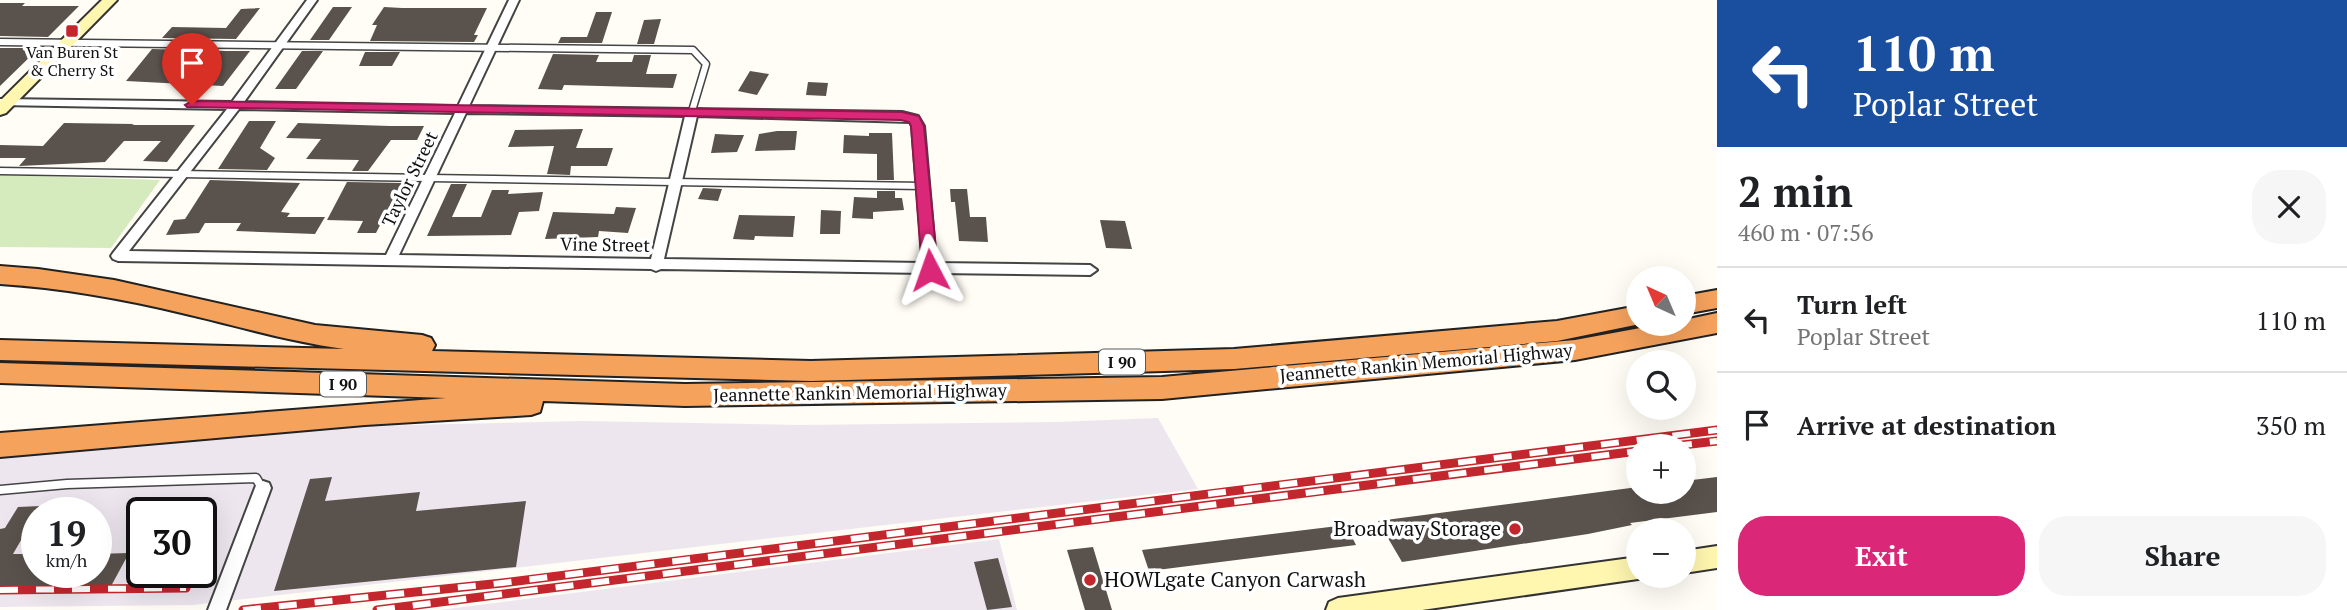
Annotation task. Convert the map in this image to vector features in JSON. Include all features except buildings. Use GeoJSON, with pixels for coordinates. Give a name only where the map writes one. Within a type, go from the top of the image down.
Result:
{"type":"FeatureCollection","features":[{"type":"Feature","properties":{"kind":"highway"},"geometry":{"type":"LineString","coordinates":[[0,275],[33,276],[118,287],[303,333],[604,364]]}},
{"type":"Feature","properties":{"kind":"highway"},"geometry":{"type":"LineString","coordinates":[[1696,303],[1717,299]]}},
{"type":"Feature","properties":{"kind":"highway","name":"Jeannette Rankin Memorial Highway"},"geometry":{"type":"LineString","coordinates":[[0,350],[811,370],[1234,359],[1556,331],[1626,316]]}},
{"type":"Feature","properties":{"kind":"highway","name":"Jeannette Rankin Memorial Highway"},"geometry":{"type":"LineString","coordinates":[[0,373],[685,395],[1162,388],[1575,350],[1717,323]]}},
{"type":"Feature","properties":{"kind":"highway"},"geometry":{"type":"LineString","coordinates":[[0,445],[365,414],[685,395]]}},
{"type":"Feature","properties":{"kind":"main road"},"geometry":{"type":"LineString","coordinates":[[3,105],[110,0]]}},
{"type":"Feature","properties":{"kind":"main road"},"geometry":{"type":"LineString","coordinates":[[1696,560],[1717,557]]}},
{"type":"Feature","properties":{"kind":"main road"},"geometry":{"type":"LineString","coordinates":[[1338,610],[1626,570]]}},
{"type":"Feature","properties":{"kind":"street"},"geometry":{"type":"LineString","coordinates":[[183,174],[312,0]]}},
{"type":"Feature","properties":{"kind":"street","name":"Taylor Street"},"geometry":{"type":"LineString","coordinates":[[390,260],[514,0]]}},
{"type":"Feature","properties":{"kind":"street"},"geometry":{"type":"LineString","coordinates":[[3,105],[236,105],[902,116],[914,119],[918,126],[930,270]]}},
{"type":"Feature","properties":{"kind":"street"},"geometry":{"type":"LineString","coordinates":[[656,265],[692,111]]}},
{"type":"Feature","properties":{"kind":"street","name":"Vine Street"},"geometry":{"type":"LineString","coordinates":[[183,174],[118,256],[930,270],[1090,270]]}},
{"type":"Feature","properties":{"kind":"street"},"geometry":{"type":"LineString","coordinates":[[216,610],[263,488]]}},
{"type":"Feature","properties":{"kind":"lane"},"geometry":{"type":"LineString","coordinates":[[0,42],[693,50],[706,64],[692,111]]}},
{"type":"Feature","properties":{"kind":"lane"},"geometry":{"type":"LineString","coordinates":[[0,171],[923,186]]}},
{"type":"Feature","properties":{"kind":"lane"},"geometry":{"type":"LineString","coordinates":[[0,491],[67,484],[256,478],[263,488]]}},
{"type":"Feature","properties":{"kind":"shaded area"},"geometry":{"type":"Polygon","coordinates":[[[1158,418],[1198,489],[193,605],[0,607],[0,457],[322,427],[582,421],[800,425],[1158,418]]]}},
{"type":"Feature","properties":{"kind":"shaded area"},"geometry":{"type":"Polygon","coordinates":[[[999,539],[1017,610],[440,610],[999,539]]]}},
{"type":"Feature","properties":{"kind":"green space"},"geometry":{"type":"Polygon","coordinates":[[[0,175],[160,180],[111,248],[0,247],[0,175]]]}},
{"type":"Feature","properties":{"kind":"railway"},"geometry":{"type":"LineString","coordinates":[[243,610],[502,583],[1717,430]]}},
{"type":"Feature","properties":{"kind":"railway"},"geometry":{"type":"LineString","coordinates":[[1696,443],[1717,441]]}},
{"type":"Feature","properties":{"kind":"railway"},"geometry":{"type":"LineString","coordinates":[[377,610],[1626,453]]}},
{"type":"Feature","properties":{"kind":"railway"},"geometry":{"type":"LineString","coordinates":[[0,590],[186,588]]}},
{"type":"Feature","properties":{"kind":"place","name":"Van Buren St & Cherry St"},"geometry":{"type":"Point","coordinates":[72,31]}},
{"type":"Feature","properties":{"kind":"place","name":"Broadway Storage"},"geometry":{"type":"Point","coordinates":[1515,529]}},
{"type":"Feature","properties":{"kind":"place","name":"HOWLgate Canyon Carwash"},"geometry":{"type":"Point","coordinates":[1090,580]}},
{"type":"Feature","properties":{"kind":"route"},"geometry":{"type":"LineString","coordinates":[[192,105],[902,116],[914,119],[918,126],[930,270]]}}]}
